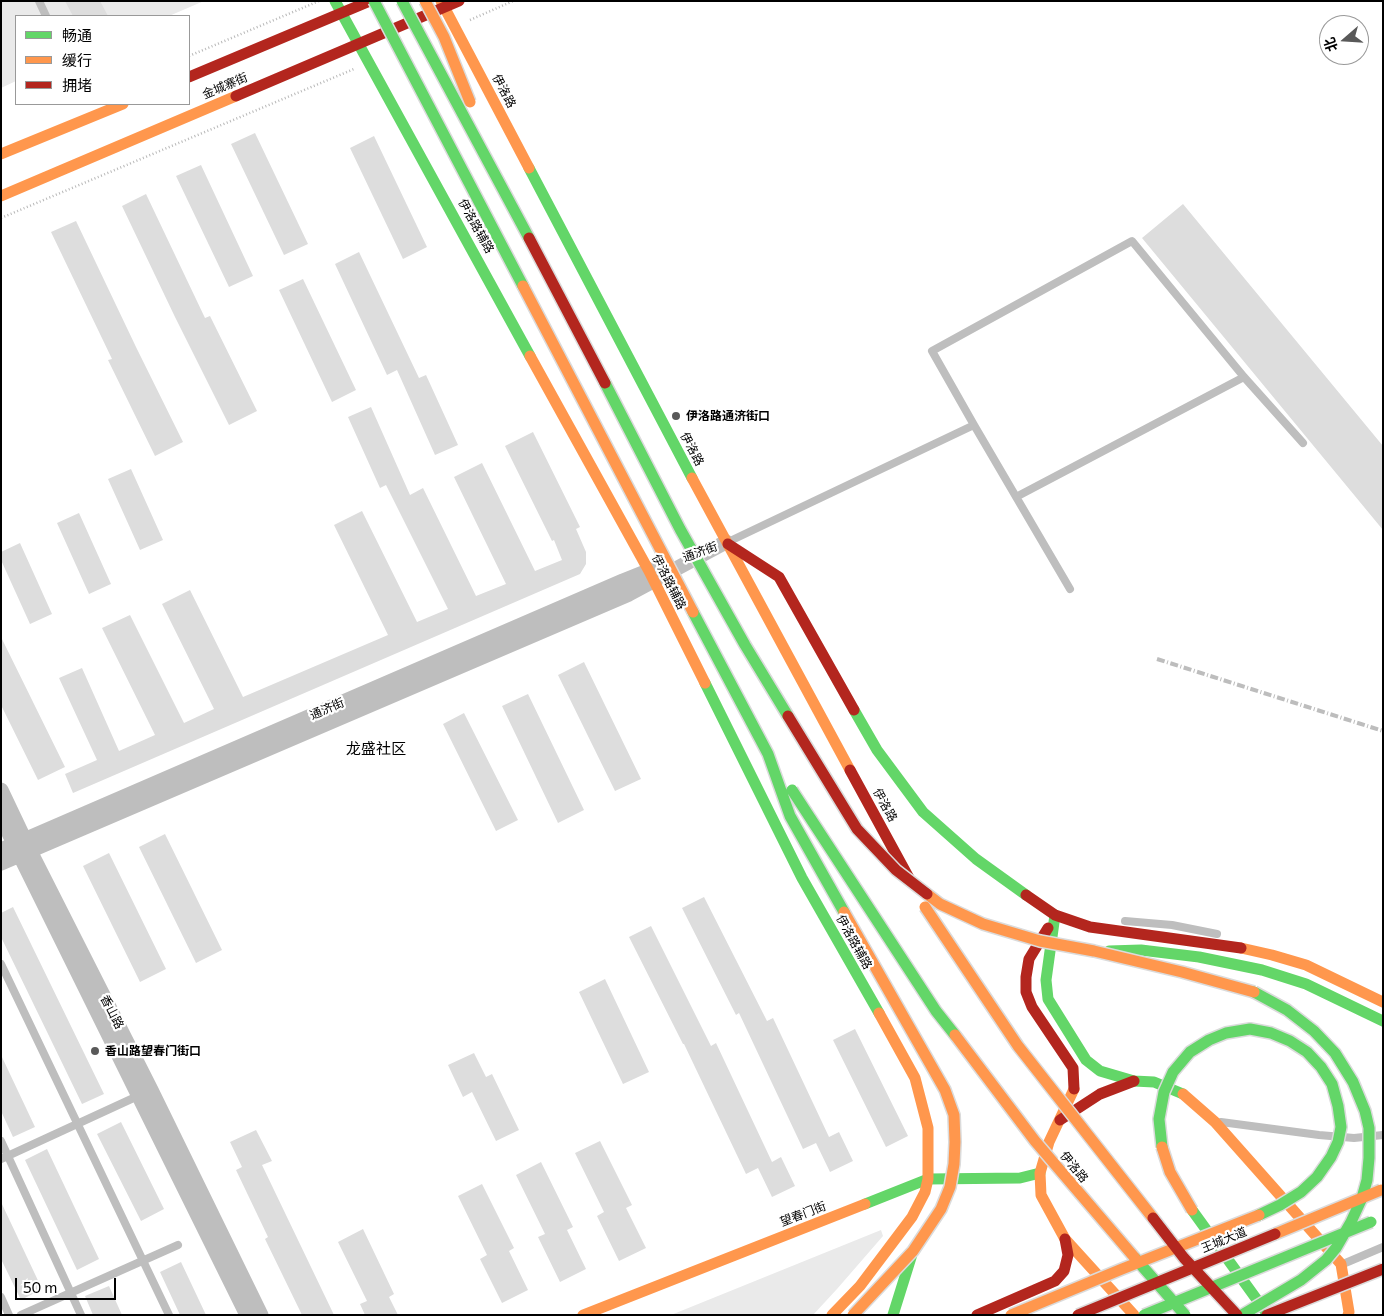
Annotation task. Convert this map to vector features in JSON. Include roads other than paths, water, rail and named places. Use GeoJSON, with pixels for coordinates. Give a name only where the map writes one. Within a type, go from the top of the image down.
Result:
{"type":"FeatureCollection","features":[{"type":"Feature","properties":{"kind":"main road","name":"伊洛路辅路"},"geometry":{"type":"LineString","coordinates":[[335,1],[360,43],[651,576],[802,878],[915,1078],[928,1128],[928,1179],[925,1192],[912,1217],[895,1240],[860,1286],[832,1315]]}},
{"type":"Feature","properties":{"kind":"main road","name":"金城寨街"},"geometry":{"type":"LineString","coordinates":[[190,77],[370,1]]}},
{"type":"Feature","properties":{"kind":"main road"},"geometry":{"type":"LineString","coordinates":[[374,1],[768,754],[790,816],[945,1090],[954,1116],[955,1149],[950,1186],[940,1209],[913,1251],[853,1315]]}},
{"type":"Feature","properties":{"kind":"main road"},"geometry":{"type":"LineString","coordinates":[[402,1],[559,293],[680,529],[745,645],[857,829],[896,870],[940,904],[984,924],[1040,942],[1094,951],[1182,972],[1254,992],[1287,1010],[1314,1031],[1335,1053],[1354,1082],[1369,1128],[1369,1158],[1362,1198],[1351,1222],[1336,1248],[1326,1260],[1301,1280],[1242,1315]]}},
{"type":"Feature","properties":{"kind":"main road"},"geometry":{"type":"LineString","coordinates":[[425,1],[444,37],[514,210]]}},
{"type":"Feature","properties":{"kind":"main road","name":"金城寨街"},"geometry":{"type":"LineString","coordinates":[[1,196],[360,43],[443,4],[459,1]]}},
{"type":"Feature","properties":{"kind":"main road","name":"伊洛路"},"geometry":{"type":"LineString","coordinates":[[443,4],[726,542],[925,907],[1018,1046],[1184,1258],[1237,1315]]}},
{"type":"Feature","properties":{"kind":"main road"},"geometry":{"type":"LineString","coordinates":[[1,154],[121,105]]}},
{"type":"Feature","properties":{"kind":"main road"},"geometry":{"type":"LineString","coordinates":[[726,542],[779,577],[877,750],[923,812],[976,859],[1055,915],[1090,926],[1240,948],[1272,955],[1306,965],[1383,1002]]}},
{"type":"Feature","properties":{"kind":"main road","name":"伊洛路"},"geometry":{"type":"LineString","coordinates":[[768,754],[936,1011],[1034,1141],[1185,1315]]}},
{"type":"Feature","properties":{"kind":"main road"},"geometry":{"type":"LineString","coordinates":[[1055,915],[1046,980],[1048,999],[1086,1060],[1100,1071],[1134,1081],[1154,1082],[1182,1092],[1215,1122],[1341,1264],[1348,1315]]}},
{"type":"Feature","properties":{"kind":"main road"},"geometry":{"type":"LineString","coordinates":[[1032,1191],[1040,1173],[1049,1142],[1074,1088],[1073,1068],[1032,1007],[1026,992],[1028,959],[1055,915]]}},
{"type":"Feature","properties":{"kind":"main road"},"geometry":{"type":"LineString","coordinates":[[1094,951],[1141,950],[1199,957],[1262,970],[1306,984],[1383,1021]]}},
{"type":"Feature","properties":{"kind":"main road"},"geometry":{"type":"LineString","coordinates":[[1011,1315],[1105,1276],[1206,1236],[1215,1233],[1224,1230],[1263,1214],[1301,1192],[1317,1177],[1331,1157],[1338,1142],[1341,1127],[1332,1084],[1321,1066],[1307,1052],[1290,1041],[1271,1033],[1250,1030],[1226,1033],[1209,1040],[1190,1052],[1172,1072],[1164,1092],[1159,1119],[1161,1144],[1170,1172],[1192,1210],[1207,1230],[1212,1236],[1268,1315],[1383,1269]]}},
{"type":"Feature","properties":{"kind":"main road"},"geometry":{"type":"LineString","coordinates":[[1060,1120],[1100,1094],[1134,1081]]}},
{"type":"Feature","properties":{"kind":"main road","name":"望春门街"},"geometry":{"type":"LineString","coordinates":[[582,1315],[928,1179],[1020,1178],[1040,1173]]}},
{"type":"Feature","properties":{"kind":"main road"},"geometry":{"type":"LineString","coordinates":[[906,1200],[925,1192],[1015,1184],[1032,1191],[1065,1239],[1134,1315]]}},
{"type":"Feature","properties":{"kind":"main road","name":"王城大道"},"geometry":{"type":"LineString","coordinates":[[1078,1315],[1381,1190]]}},
{"type":"Feature","properties":{"kind":"main road"},"geometry":{"type":"LineString","coordinates":[[1144,1315],[1370,1222]]}},
{"type":"Feature","properties":{"kind":"main road"},"geometry":{"type":"LineString","coordinates":[[978,1315],[1055,1282],[1064,1271],[1068,1255],[1065,1239]]}},
{"type":"Feature","properties":{"kind":"main road"},"geometry":{"type":"LineString","coordinates":[[893,1315],[913,1251]]}},
{"type":"Feature","properties":{"kind":"street","name":"通济街"},"geometry":{"type":"LineString","coordinates":[[1,863],[18,848],[726,542]]}},
{"type":"Feature","properties":{"kind":"street","name":"香山路"},"geometry":{"type":"LineString","coordinates":[[1,790],[18,848]]}},
{"type":"Feature","properties":{"kind":"street","name":"香山路"},"geometry":{"type":"LineString","coordinates":[[1,818],[261,1315]]}},
{"type":"Feature","properties":{"kind":"street","name":"香山路"},"geometry":{"type":"LineString","coordinates":[[145,1093],[247,1315]]}},
{"type":"Feature","properties":{"kind":"lane"},"geometry":{"type":"LineString","coordinates":[[39,1],[46,15]]}},
{"type":"Feature","properties":{"kind":"lane"},"geometry":{"type":"LineString","coordinates":[[1070,589],[932,351],[1132,241],[1244,377],[1303,443]]}},
{"type":"Feature","properties":{"kind":"lane"},"geometry":{"type":"LineString","coordinates":[[1016,497],[1244,377]]}},
{"type":"Feature","properties":{"kind":"lane"},"geometry":{"type":"LineString","coordinates":[[726,542],[974,426]]}},
{"type":"Feature","properties":{"kind":"lane"},"geometry":{"type":"LineString","coordinates":[[1055,915],[1094,918]]}},
{"type":"Feature","properties":{"kind":"lane"},"geometry":{"type":"LineString","coordinates":[[1113,920],[1172,925],[1226,936]]}},
{"type":"Feature","properties":{"kind":"lane"},"geometry":{"type":"LineString","coordinates":[[1254,943],[1309,961],[1383,995]]}},
{"type":"Feature","properties":{"kind":"lane"},"geometry":{"type":"LineString","coordinates":[[1,964],[169,1315]]}},
{"type":"Feature","properties":{"kind":"lane"},"geometry":{"type":"LineString","coordinates":[[5,1157],[145,1093]]}},
{"type":"Feature","properties":{"kind":"lane"},"geometry":{"type":"LineString","coordinates":[[1215,1122],[1354,1138],[1383,1135]]}},
{"type":"Feature","properties":{"kind":"lane"},"geometry":{"type":"LineString","coordinates":[[1,1141],[5,1157],[81,1315]]}},
{"type":"Feature","properties":{"kind":"lane"},"geometry":{"type":"LineString","coordinates":[[21,1315],[178,1245]]}},
{"type":"Feature","properties":{"kind":"lane"},"geometry":{"type":"LineString","coordinates":[[1341,1264],[1383,1247]]}},
{"type":"Feature","properties":{"kind":"lane"},"geometry":{"type":"LineString","coordinates":[[1,1297],[9,1315]]}},
{"type":"Feature","properties":{"kind":"railway"},"geometry":{"type":"LineString","coordinates":[[1157,659],[1383,731]]}},
{"type":"Feature","properties":{"kind":"place","name":"伊洛路通济街口"},"geometry":{"type":"Point","coordinates":[676,416]}},
{"type":"Feature","properties":{"kind":"place","name":"香山路望春门街口"},"geometry":{"type":"Point","coordinates":[95,1051]}},
{"type":"Feature","properties":{"kind":"district","name":"龙盛社区"},"geometry":{"type":"Point","coordinates":[376,749]}}]}
